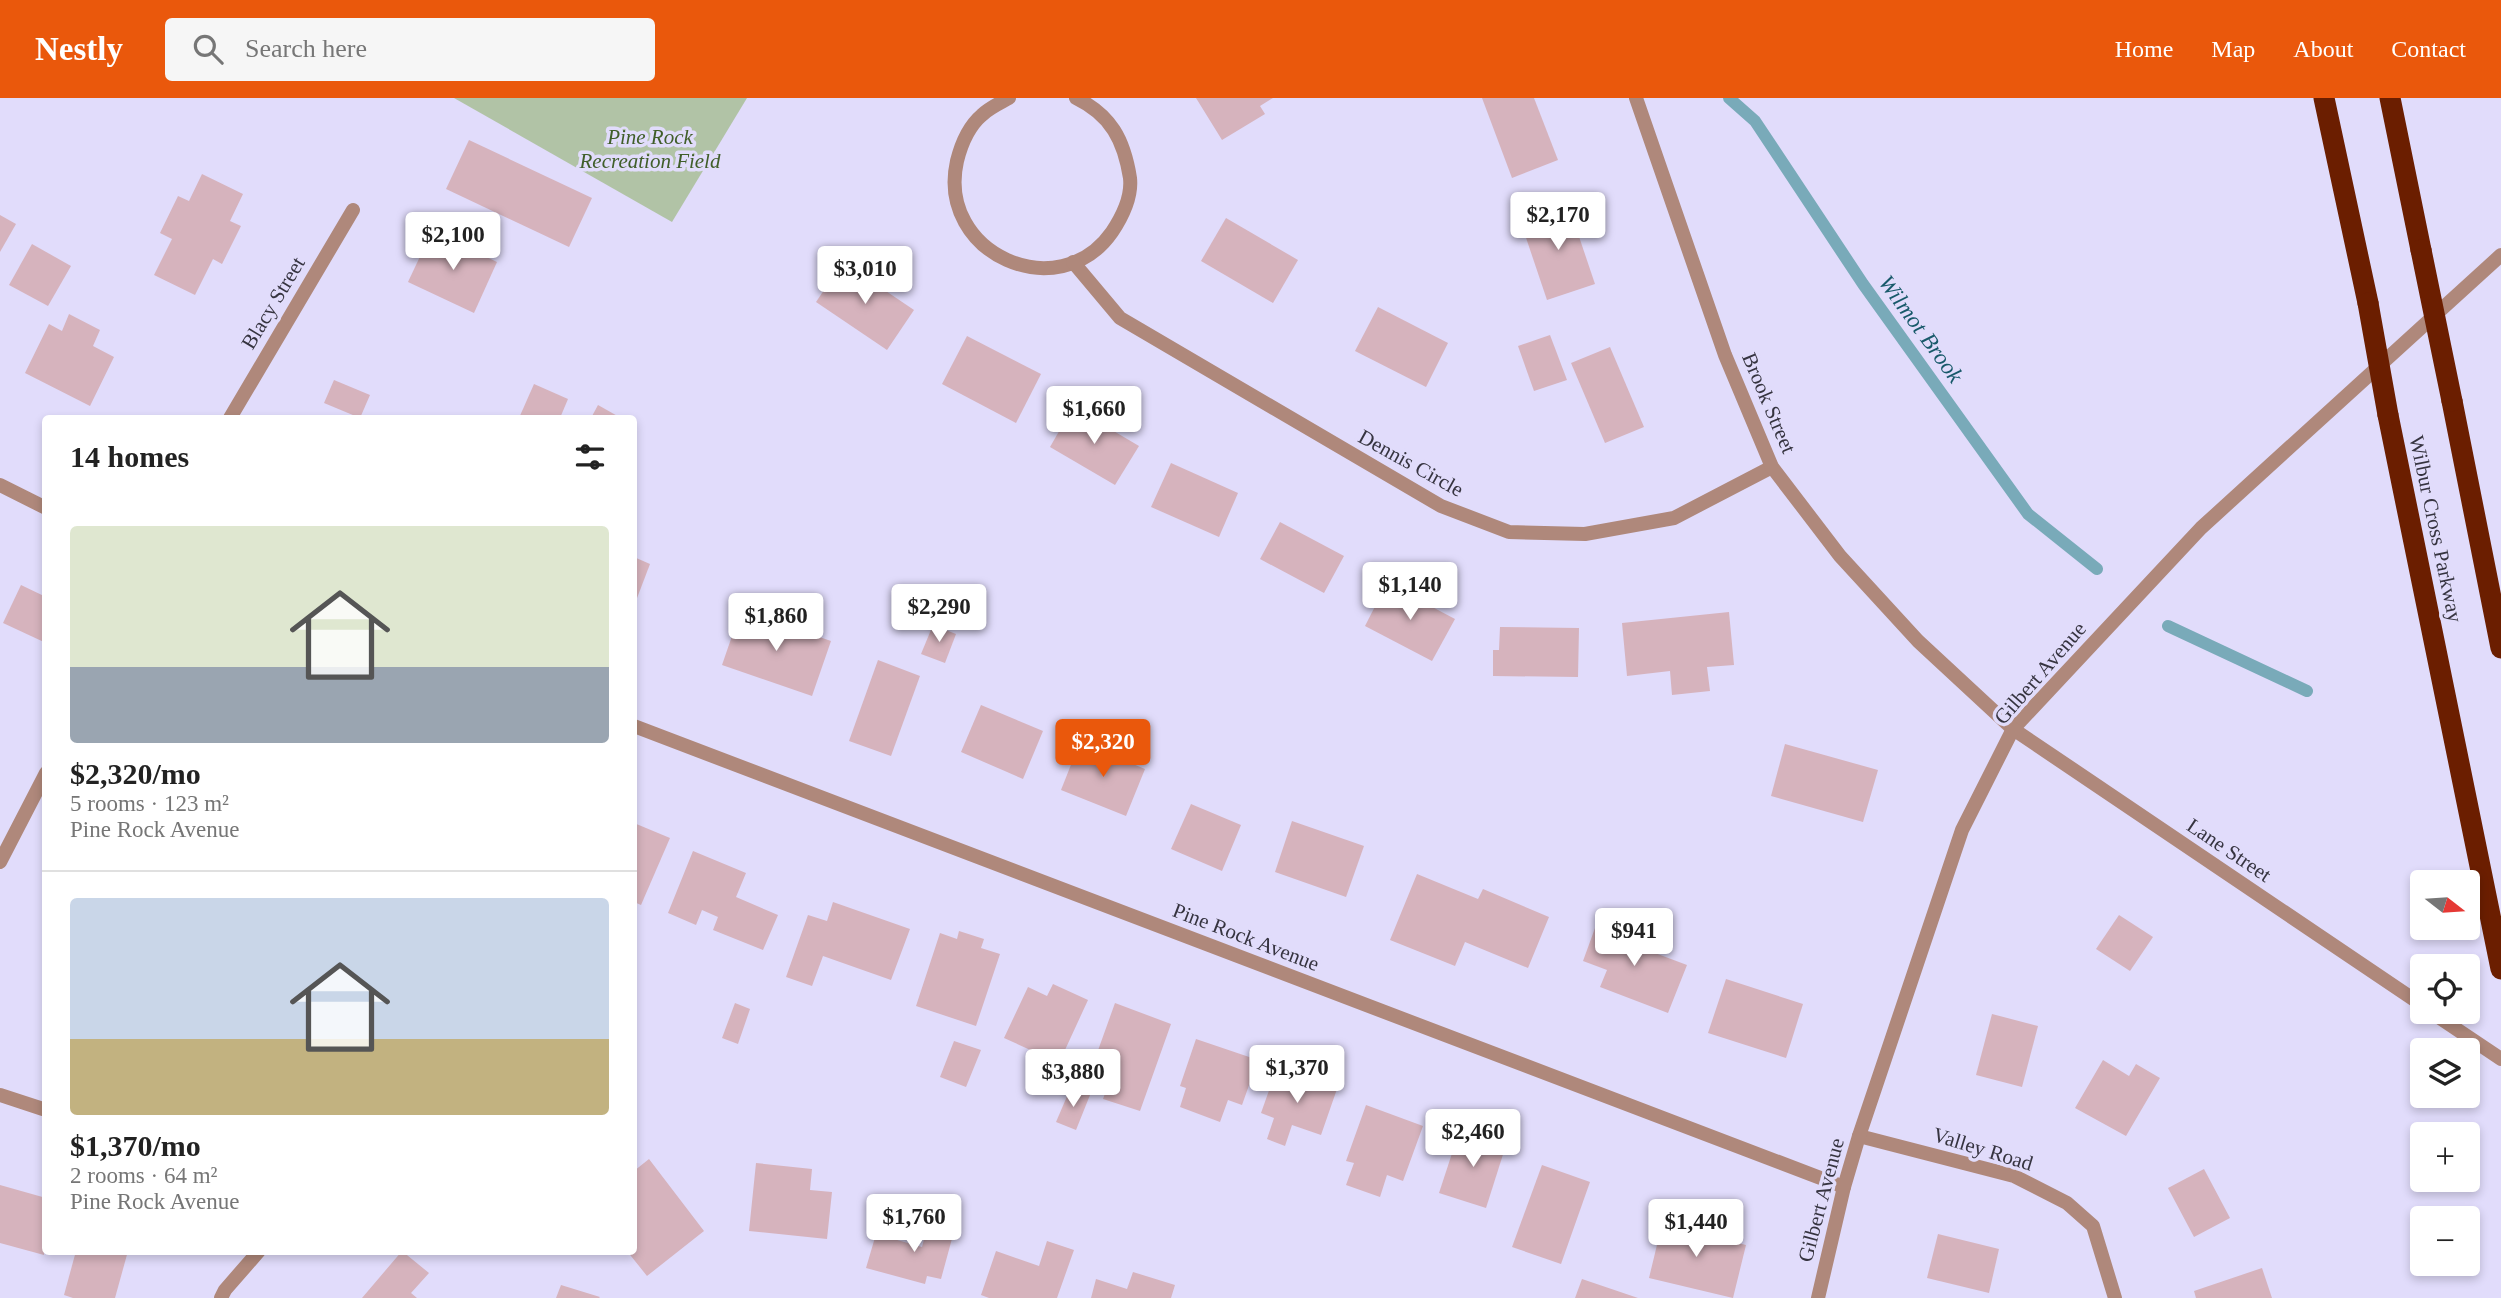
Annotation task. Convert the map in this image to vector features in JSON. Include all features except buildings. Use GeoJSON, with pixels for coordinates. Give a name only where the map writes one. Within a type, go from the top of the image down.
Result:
{"type":"FeatureCollection","features":[{"type":"Feature","properties":{"kind":"highway","name":"Wilbur Cross Parkway"},"geometry":{"type":"LineString","coordinates":[[2324,98],[2368,303],[2388,415],[2501,969]]}},
{"type":"Feature","properties":{"kind":"highway","name":"Wilbur Cross Parkway"},"geometry":{"type":"LineString","coordinates":[[2390,98],[2501,648]]}},
{"type":"Feature","properties":{"kind":"street"},"geometry":{"type":"LineString","coordinates":[[1009,98],[981,115],[961,144],[954,178],[959,212],[978,241],[1006,261],[1039,269],[1073,262],[1103,244],[1123,216],[1130,182],[1124,148],[1107,118],[1076,98]]}},
{"type":"Feature","properties":{"kind":"street","name":"Brook Street"},"geometry":{"type":"LineString","coordinates":[[1636,98],[1725,355],[1772,467],[1840,556],[1918,641],[2013,729]]}},
{"type":"Feature","properties":{"kind":"street","name":"Blacy Street"},"geometry":{"type":"LineString","coordinates":[[232,415],[353,210]]}},
{"type":"Feature","properties":{"kind":"street","name":"Gilbert Avenue"},"geometry":{"type":"LineString","coordinates":[[1818,1298],[1844,1187],[1962,830],[2013,729],[2201,528],[2501,255]]}},
{"type":"Feature","properties":{"kind":"street","name":"Dennis Circle"},"geometry":{"type":"LineString","coordinates":[[1073,262],[1120,318],[1441,506],[1508,532],[1585,534],[1674,518],[1772,467]]}},
{"type":"Feature","properties":{"kind":"street"},"geometry":{"type":"LineString","coordinates":[[0,485],[42,506]]}},
{"type":"Feature","properties":{"kind":"street","name":"Pine Rock Avenue"},"geometry":{"type":"LineString","coordinates":[[637,727],[1844,1187]]}},
{"type":"Feature","properties":{"kind":"street","name":"Lane Street"},"geometry":{"type":"LineString","coordinates":[[2013,729],[2410,997]]}},
{"type":"Feature","properties":{"kind":"street"},"geometry":{"type":"LineString","coordinates":[[0,862],[42,781]]}},
{"type":"Feature","properties":{"kind":"street"},"geometry":{"type":"LineString","coordinates":[[2449,1024],[2501,1059]]}},
{"type":"Feature","properties":{"kind":"street"},"geometry":{"type":"LineString","coordinates":[[0,1095],[42,1109]]}},
{"type":"Feature","properties":{"kind":"street","name":"Valley Road"},"geometry":{"type":"LineString","coordinates":[[1860,1136],[2014,1176],[2067,1203],[2093,1226],[2115,1298]]}},
{"type":"Feature","properties":{"kind":"street"},"geometry":{"type":"LineString","coordinates":[[221,1298],[256,1255]]}},
{"type":"Feature","properties":{"kind":"green space","name":"Pine Rock Recreation Field"},"geometry":{"type":"Polygon","coordinates":[[[454,98],[747,98],[672,222],[454,98]]]}},
{"type":"Feature","properties":{"kind":"waterway","name":"Wilmot Brook"},"geometry":{"type":"LineString","coordinates":[[1729,98],[1755,121],[1863,284],[2028,514],[2097,569]]}},
{"type":"Feature","properties":{"kind":"waterway","name":"Wilmot Brook"},"geometry":{"type":"LineString","coordinates":[[2168,626],[2307,691]]}}]}
